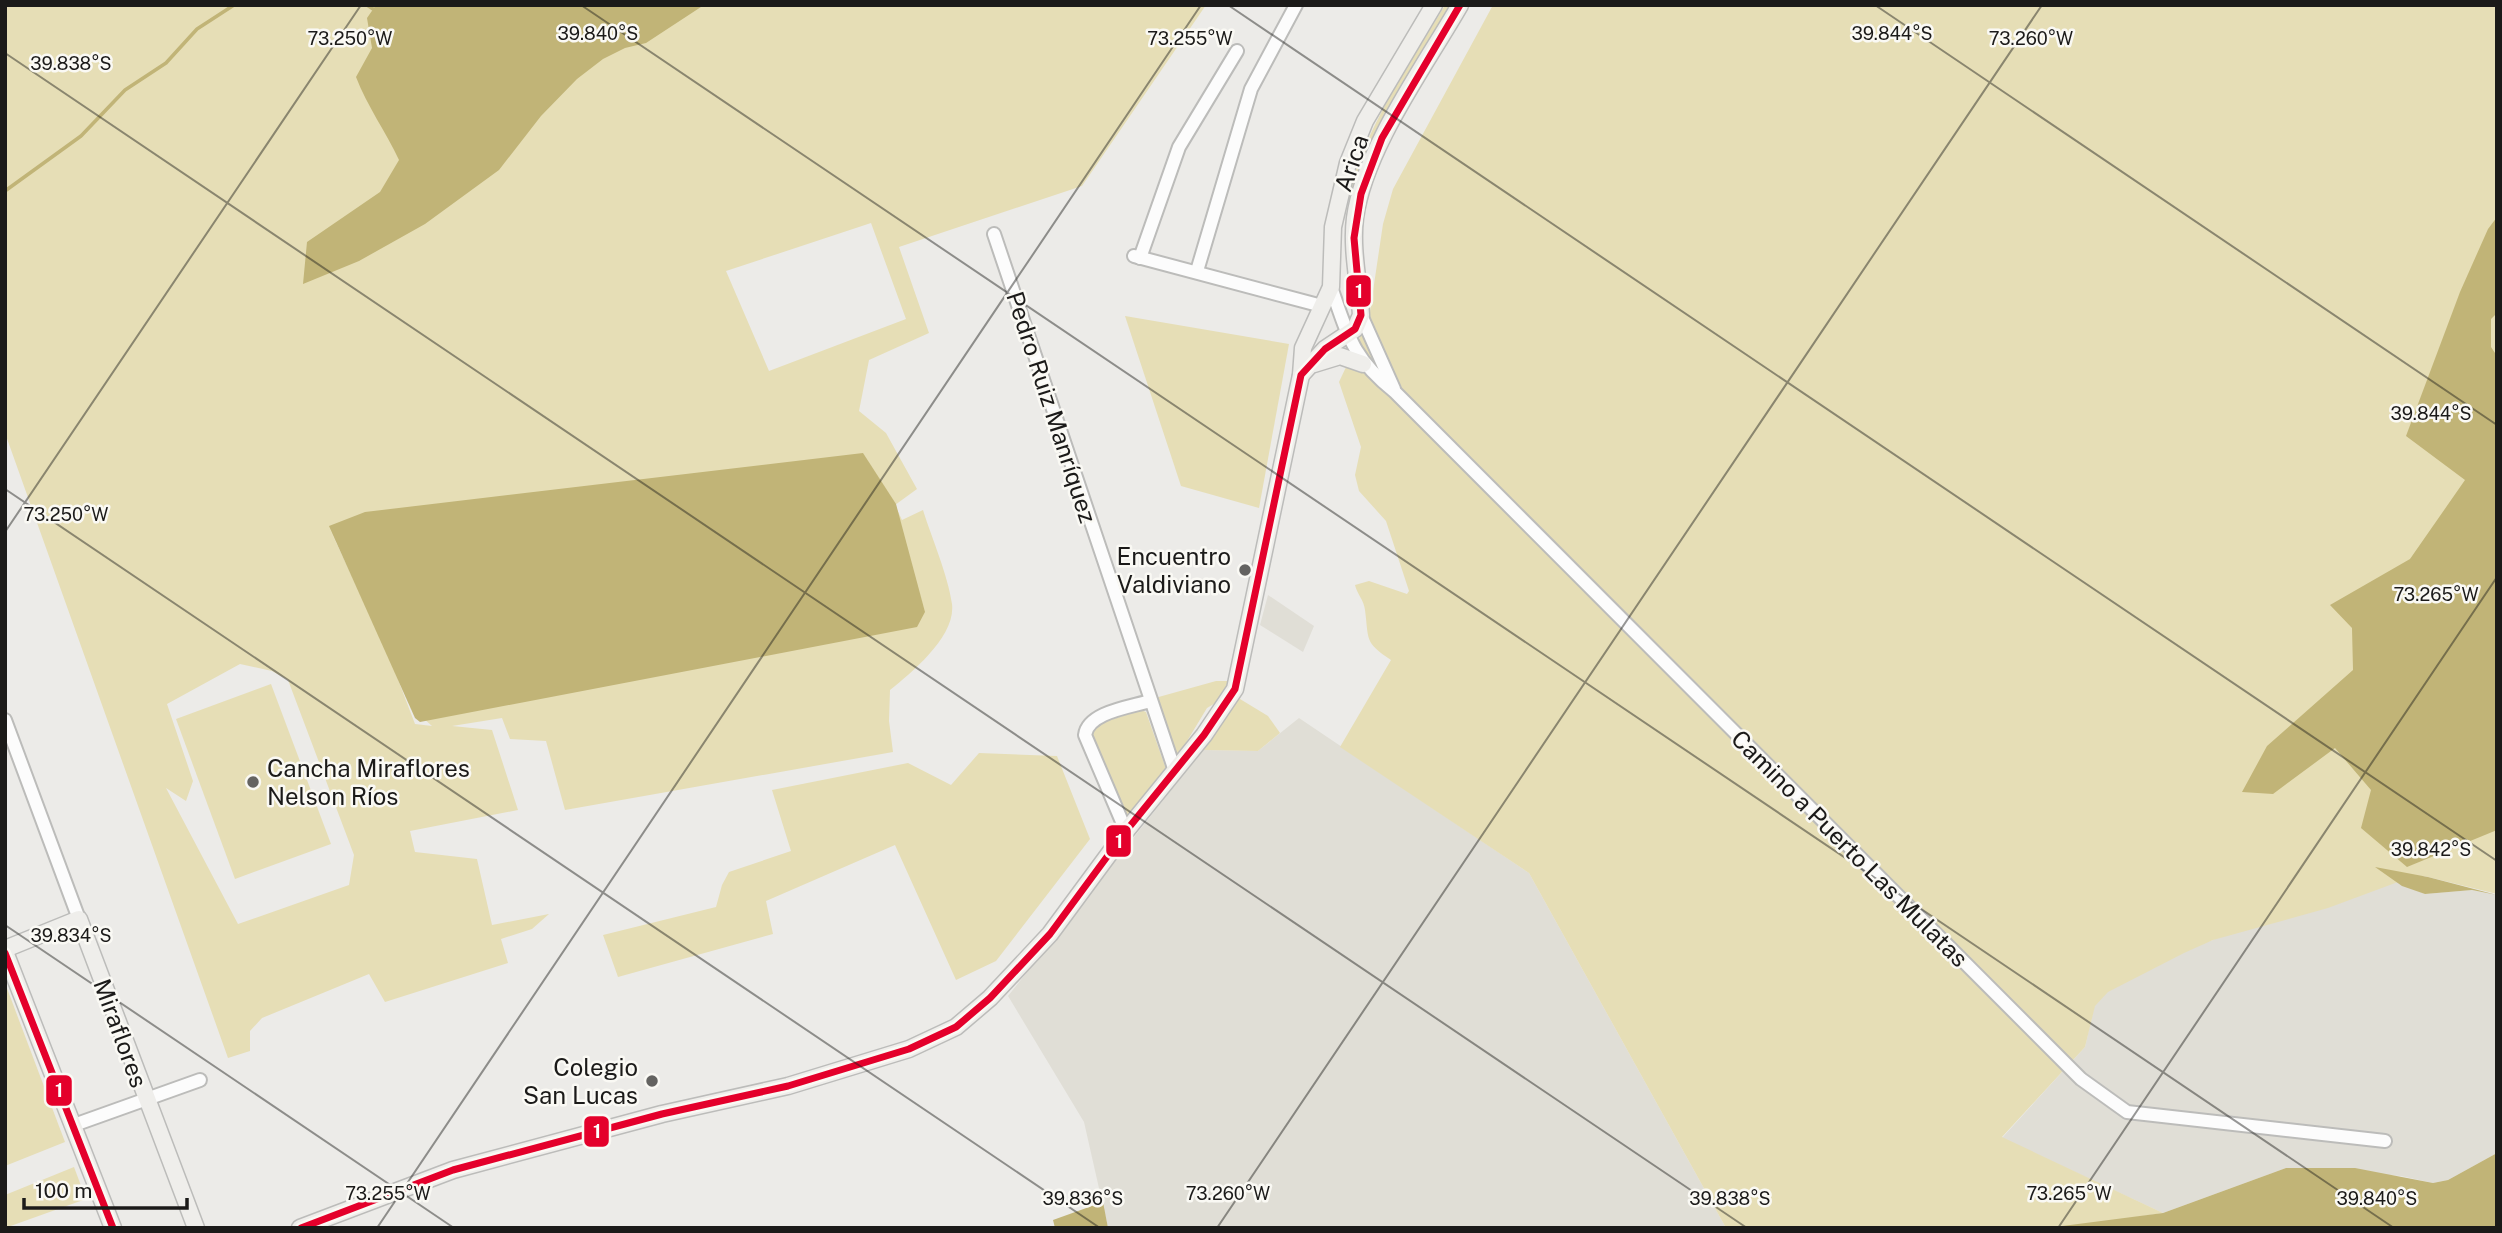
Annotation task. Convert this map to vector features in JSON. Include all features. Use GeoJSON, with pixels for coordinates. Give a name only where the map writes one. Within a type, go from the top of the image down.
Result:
{"type":"FeatureCollection","features":[{"type":"Feature","properties":{"kind":"main road","name":"Arica"},"geometry":{"type":"LineString","coordinates":[[300,1228],[453,1170],[662,1114],[788,1086],[909,1049],[956,1027],[990,998],[1050,934],[1235,689],[1305,370],[1303,348],[1331,287],[1333,227],[1348,163],[1365,121],[1434,5]]}},
{"type":"Feature","properties":{"kind":"main road","name":"Arica"},"geometry":{"type":"LineString","coordinates":[[1361,315],[1354,238],[1361,194],[1382,138],[1460,5]]}},
{"type":"Feature","properties":{"kind":"main road"},"geometry":{"type":"LineString","coordinates":[[1305,370],[1325,349],[1355,329],[1361,315]]}},
{"type":"Feature","properties":{"kind":"main road"},"geometry":{"type":"LineString","coordinates":[[1305,370],[1340,356],[1363,364]]}},
{"type":"Feature","properties":{"kind":"main road"},"geometry":{"type":"LineString","coordinates":[[79,919],[5,951],[113,1228]]}},
{"type":"Feature","properties":{"kind":"main road","name":"Miraflores"},"geometry":{"type":"LineString","coordinates":[[79,919],[196,1228]]}},
{"type":"Feature","properties":{"kind":"street"},"geometry":{"type":"LineString","coordinates":[[1197,271],[1251,89],[1296,5]]}},
{"type":"Feature","properties":{"kind":"street"},"geometry":{"type":"LineString","coordinates":[[1237,51],[1179,147],[1137,257],[1322,306]]}},
{"type":"Feature","properties":{"kind":"street","name":"Pedro Ruiz Manríquez"},"geometry":{"type":"LineString","coordinates":[[994,233],[1175,771]]}},
{"type":"Feature","properties":{"kind":"street","name":"Camino a Puerto Las Mulatas"},"geometry":{"type":"LineString","coordinates":[[1331,287],[1347,335],[1363,364],[1395,392],[2081,1079],[2127,1112],[2385,1141]]}},
{"type":"Feature","properties":{"kind":"street","name":"Camino a Puerto Las Mulatas"},"geometry":{"type":"LineString","coordinates":[[1361,315],[1395,392]]}},
{"type":"Feature","properties":{"kind":"street"},"geometry":{"type":"LineString","coordinates":[[1126,831],[1085,736],[1086,730],[1095,719],[1150,701]]}},
{"type":"Feature","properties":{"kind":"street","name":"Miraflores"},"geometry":{"type":"LineString","coordinates":[[5,720],[79,919]]}},
{"type":"Feature","properties":{"kind":"street"},"geometry":{"type":"LineString","coordinates":[[74,1125],[145,1097],[155,1098],[200,1080]]}},
{"type":"Feature","properties":{"kind":"shaded area"},"geometry":{"type":"Polygon","coordinates":[[[5,5],[1206,5],[1082,186],[899,247],[929,333],[869,360],[859,411],[886,433],[917,489],[895,505],[902,520],[923,510],[952,604],[951,616],[940,641],[890,690],[889,721],[893,752],[565,810],[546,741],[510,739],[502,718],[452,726],[492,730],[518,810],[410,831],[415,852],[477,859],[492,925],[549,914],[532,929],[501,939],[508,963],[385,1002],[369,974],[262,1018],[250,1031],[250,1051],[228,1058],[5,433],[5,5]],[[871,223],[726,271],[769,371],[906,319],[871,223]],[[329,527],[389,656],[415,724],[432,726],[422,717],[329,527]],[[240,664],[167,704],[193,781],[186,801],[166,788],[238,924],[349,885],[354,855],[288,680],[272,671],[240,664]]]}},
{"type":"Feature","properties":{"kind":"shaded area"},"geometry":{"type":"Polygon","coordinates":[[[376,5],[704,5],[646,43],[625,48],[603,59],[577,79],[541,116],[499,170],[425,224],[359,261],[303,284],[307,242],[380,192],[399,160],[356,77],[372,48],[367,18],[376,5]]]}},
{"type":"Feature","properties":{"kind":"shaded area"},"geometry":{"type":"Polygon","coordinates":[[[1445,5],[1454,5],[1353,199],[1347,200],[1364,148],[1376,123],[1445,5]]]}},
{"type":"Feature","properties":{"kind":"shaded area"},"geometry":{"type":"Polygon","coordinates":[[[1493,5],[2497,5],[2497,894],[2424,876],[2406,879],[2328,908],[2213,940],[2108,992],[2095,1006],[2085,1047],[2002,1137],[2163,1213],[2130,1218],[2139,1228],[1726,1228],[1529,873],[1340,747],[1391,660],[1376,649],[1369,639],[1364,606],[1355,585],[1369,581],[1407,594],[1409,591],[1386,521],[1359,491],[1355,475],[1361,447],[1339,382],[1369,318],[1383,224],[1393,189],[1493,5]]]}},
{"type":"Feature","properties":{"kind":"shaded area"},"geometry":{"type":"Polygon","coordinates":[[[2497,217],[2497,313],[2491,319],[2491,347],[2497,356],[2497,830],[2407,867],[2361,828],[2371,790],[2335,748],[2273,794],[2242,792],[2267,746],[2353,670],[2352,628],[2330,605],[2410,559],[2465,480],[2406,436],[2460,292],[2488,229],[2497,217]]]}},
{"type":"Feature","properties":{"kind":"shaded area"},"geometry":{"type":"Polygon","coordinates":[[[1125,316],[1289,344],[1259,508],[1181,486],[1125,316]]]}},
{"type":"Feature","properties":{"kind":"shaded area"},"geometry":{"type":"Polygon","coordinates":[[[863,453],[896,504],[925,612],[917,627],[420,722],[415,718],[329,526],[365,512],[863,453]]]}},
{"type":"Feature","properties":{"kind":"shaded area"},"geometry":{"type":"Polygon","coordinates":[[[1268,595],[1314,626],[1303,652],[1260,625],[1268,595]]]}},
{"type":"Feature","properties":{"kind":"shaded area"},"geometry":{"type":"Polygon","coordinates":[[[1216,681],[1230,681],[1217,702],[1207,708],[1181,751],[1178,754],[1171,750],[1155,698],[1216,681]]]}},
{"type":"Feature","properties":{"kind":"shaded area","name":"Cancha Miraflores Nelson Ríos"},"geometry":{"type":"Polygon","coordinates":[[[271,684],[331,844],[235,879],[176,719],[271,684]]]}},
{"type":"Feature","properties":{"kind":"shaded area"},"geometry":{"type":"Polygon","coordinates":[[[1235,699],[1240,699],[1268,716],[1280,733],[1258,751],[1203,750],[1235,699]]]}},
{"type":"Feature","properties":{"kind":"shaded area"},"geometry":{"type":"Polygon","coordinates":[[[1141,710],[1146,712],[1166,769],[1129,815],[1123,813],[1090,734],[1095,725],[1141,710]]]}},
{"type":"Feature","properties":{"kind":"shaded area"},"geometry":{"type":"Polygon","coordinates":[[[1299,718],[1529,873],[1726,1228],[1108,1228],[1084,1122],[1008,996],[1203,750],[1258,751],[1299,718]]]}},
{"type":"Feature","properties":{"kind":"shaded area"},"geometry":{"type":"Polygon","coordinates":[[[979,753],[1057,756],[1090,839],[996,961],[956,980],[895,845],[766,901],[773,934],[618,977],[603,935],[716,907],[729,872],[791,851],[772,790],[908,763],[951,785],[979,753]]]}},
{"type":"Feature","properties":{"kind":"shaded area"},"geometry":{"type":"Polygon","coordinates":[[[2375,867],[2425,894],[2472,890],[2497,895],[2497,1153],[2448,1180],[2433,1183],[2401,1176],[2286,1168],[2163,1213],[2002,1138],[2085,1047],[2098,990],[2130,968],[2213,940],[2334,874],[2375,867]]]}},
{"type":"Feature","properties":{"kind":"shaded area"},"geometry":{"type":"Polygon","coordinates":[[[2375,867],[2428,877],[2497,895],[2472,890],[2425,894],[2402,886],[2375,867]]]}},
{"type":"Feature","properties":{"kind":"shaded area"},"geometry":{"type":"Polygon","coordinates":[[[5,983],[65,1142],[5,1166],[5,983]]]}},
{"type":"Feature","properties":{"kind":"shaded area"},"geometry":{"type":"Polygon","coordinates":[[[2497,1153],[2497,1228],[2047,1228],[2163,1213],[2286,1168],[2355,1168],[2433,1183],[2448,1180],[2497,1153]]]}},
{"type":"Feature","properties":{"kind":"shaded area"},"geometry":{"type":"Polygon","coordinates":[[[74,1167],[86,1199],[5,1228],[5,1195],[74,1167]]]}},
{"type":"Feature","properties":{"kind":"shaded area"},"geometry":{"type":"Polygon","coordinates":[[[1103,1202],[1108,1228],[1055,1228],[1053,1220],[1103,1202]]]}},
{"type":"Feature","properties":{"kind":"waterway"},"geometry":{"type":"LineString","coordinates":[[5,191],[81,136],[125,90],[166,63],[197,29],[234,5]]}},
{"type":"Feature","properties":{"kind":"waterway"},"geometry":{"type":"LineString","coordinates":[[367,5],[373,9]]}},
{"type":"Feature","properties":{"kind":"transit line","name":"1"},"geometry":{"type":"LineString","coordinates":[[301,1228],[453,1170],[662,1114],[788,1086],[909,1049],[956,1027],[990,998],[1050,934],[1126,831],[1204,735],[1235,689],[1301,375],[1325,349],[1355,329],[1361,315],[1354,238],[1361,194],[1382,138],[1460,5]]}},
{"type":"Feature","properties":{"kind":"transit line","name":"1"},"geometry":{"type":"LineString","coordinates":[[5,953],[113,1228]]}},
{"type":"Feature","properties":{"kind":"place","name":"Encuentro Valdiviano"},"geometry":{"type":"Point","coordinates":[1245,570]}},
{"type":"Feature","properties":{"kind":"place","name":"Cancha Miraflores Nelson Ríos"},"geometry":{"type":"Point","coordinates":[253,782]}},
{"type":"Feature","properties":{"kind":"place","name":"Colegio San Lucas"},"geometry":{"type":"Point","coordinates":[652,1081]}}]}
